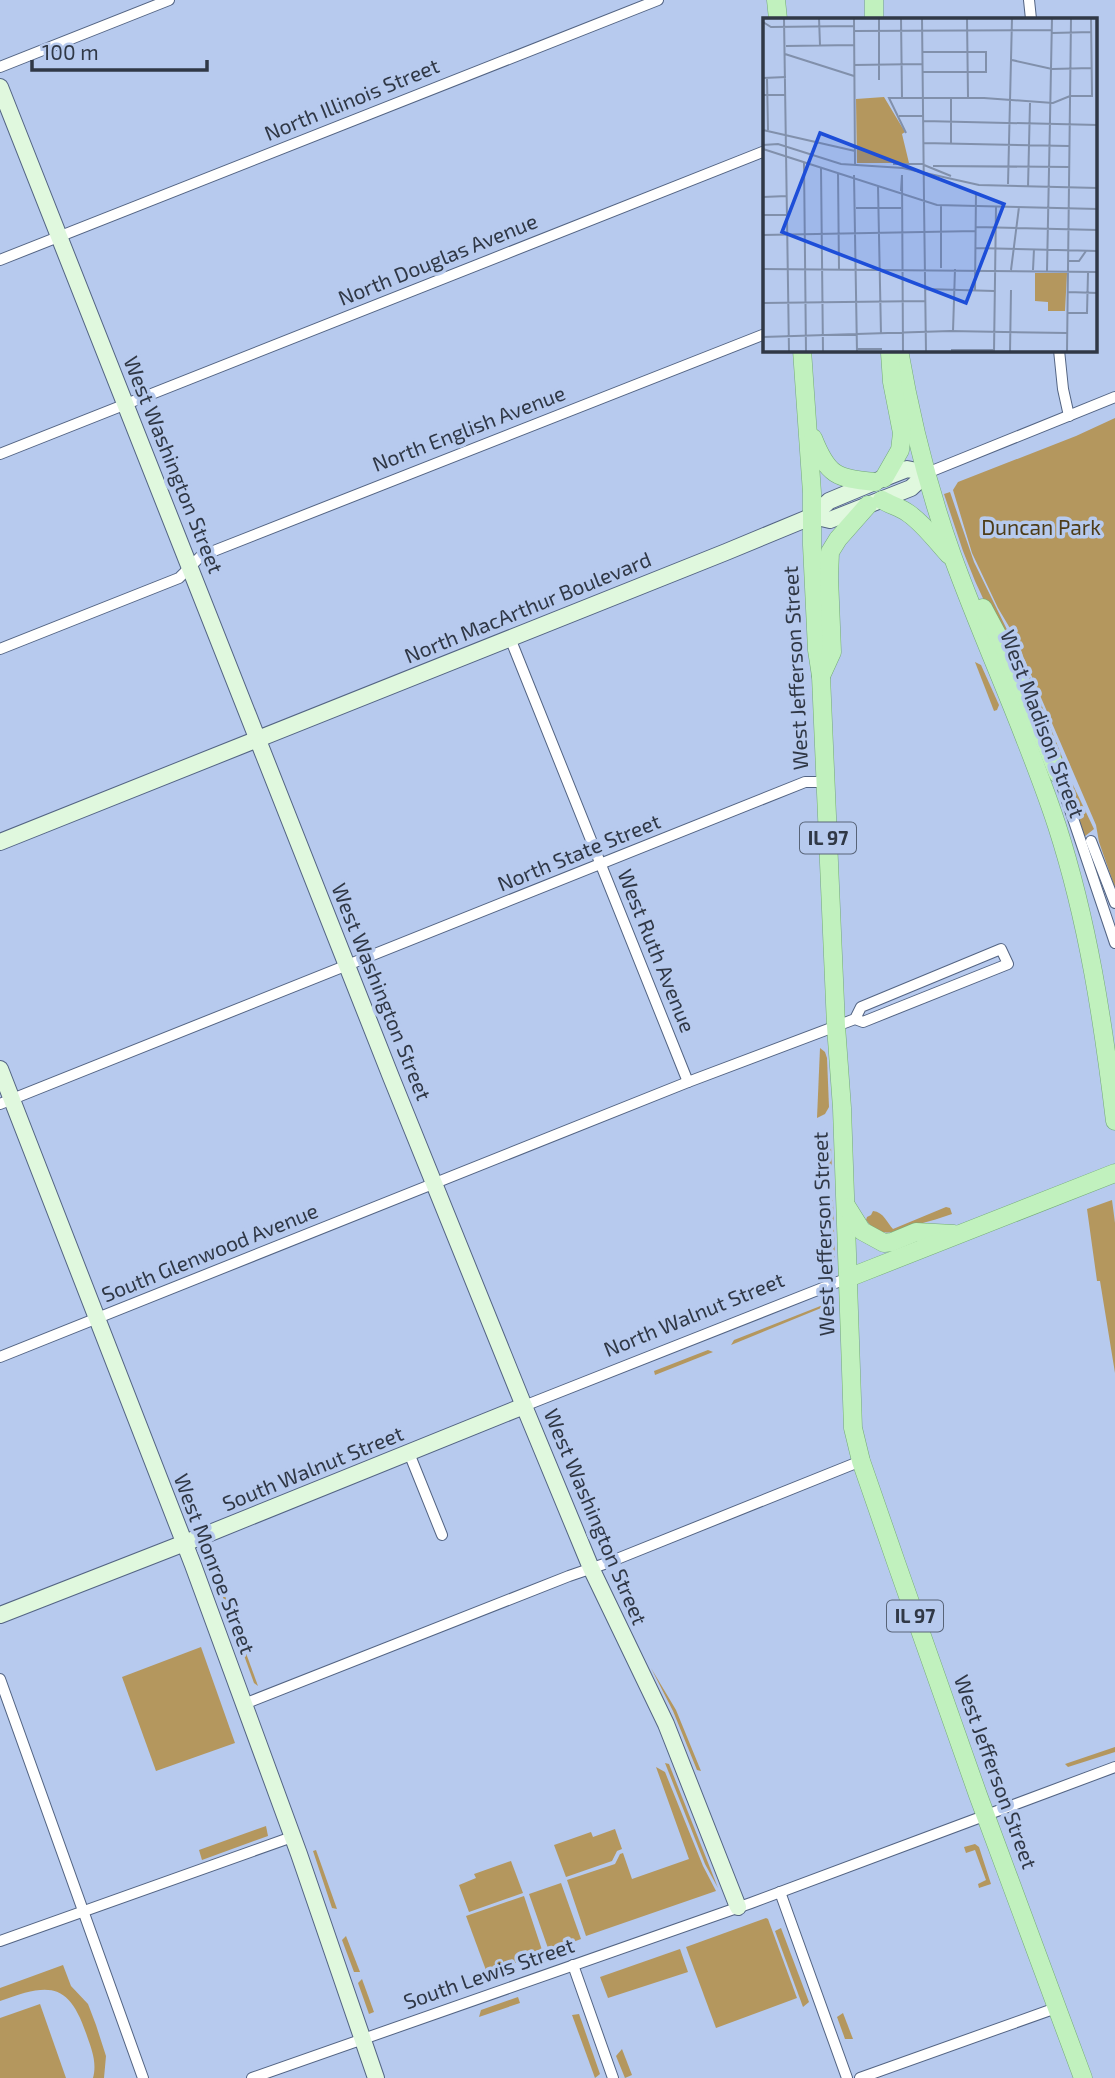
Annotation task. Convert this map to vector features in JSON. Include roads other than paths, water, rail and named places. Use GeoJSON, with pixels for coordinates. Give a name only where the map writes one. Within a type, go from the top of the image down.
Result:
{"type":"FeatureCollection","features":[{"type":"Feature","properties":{"kind":"main road"},"geometry":{"type":"LineString","coordinates":[[776,0],[778,18]]}},
{"type":"Feature","properties":{"kind":"main road"},"geometry":{"type":"LineString","coordinates":[[873,0],[874,18]]}},
{"type":"Feature","properties":{"kind":"main road","name":"West Jefferson Street"},"geometry":{"type":"LineString","coordinates":[[802,352],[813,516],[817,650],[821,676],[842,1108],[853,1428],[861,1461],[986,1816],[1083,2078]]}},
{"type":"Feature","properties":{"kind":"main road"},"geometry":{"type":"LineString","coordinates":[[808,427],[823,458],[835,474],[841,477],[879,480],[900,450],[902,433],[892,382],[891,352]]}},
{"type":"Feature","properties":{"kind":"main road","name":"West Madison Street"},"geometry":{"type":"LineString","coordinates":[[900,352],[926,472],[956,564],[1057,826],[1079,904],[1104,1033],[1115,1121]]}},
{"type":"Feature","properties":{"kind":"main road"},"geometry":{"type":"LineString","coordinates":[[821,676],[832,652],[829,577],[831,552],[838,539],[875,502],[904,510],[918,521],[956,564],[998,635],[1015,668],[1058,774]]}},
{"type":"Feature","properties":{"kind":"main road","name":"North Walnut Street"},"geometry":{"type":"LineString","coordinates":[[848,1278],[1115,1172]]}},
{"type":"Feature","properties":{"kind":"main road"},"geometry":{"type":"LineString","coordinates":[[1080,1186],[1115,1186]]}},
{"type":"Feature","properties":{"kind":"main road"},"geometry":{"type":"LineString","coordinates":[[845,1204],[862,1231],[884,1242],[916,1232],[958,1235]]}},
{"type":"Feature","properties":{"kind":"street"},"geometry":{"type":"LineString","coordinates":[[0,67],[169,0]]}},
{"type":"Feature","properties":{"kind":"street","name":"North Illinois Street"},"geometry":{"type":"LineString","coordinates":[[0,260],[658,0]]}},
{"type":"Feature","properties":{"kind":"street"},"geometry":{"type":"LineString","coordinates":[[1030,0],[1031,18]]}},
{"type":"Feature","properties":{"kind":"street","name":"West Washington Street"},"geometry":{"type":"LineString","coordinates":[[0,87],[524,1406],[591,1568],[666,1724],[738,1907]]}},
{"type":"Feature","properties":{"kind":"street","name":"North Douglas Avenue"},"geometry":{"type":"LineString","coordinates":[[0,454],[763,152]]}},
{"type":"Feature","properties":{"kind":"street","name":"North English Avenue"},"geometry":{"type":"LineString","coordinates":[[0,649],[176,579],[204,555],[763,335]]}},
{"type":"Feature","properties":{"kind":"street"},"geometry":{"type":"LineString","coordinates":[[1059,352],[1069,416]]}},
{"type":"Feature","properties":{"kind":"street","name":"North MacArthur Boulevard"},"geometry":{"type":"LineString","coordinates":[[813,516],[830,520],[911,488],[926,472],[1115,397]]}},
{"type":"Feature","properties":{"kind":"street","name":"North MacArthur Boulevard"},"geometry":{"type":"LineString","coordinates":[[0,842],[813,516],[829,501],[879,480],[907,469],[926,472]]}},
{"type":"Feature","properties":{"kind":"street","name":"West Ruth Avenue"},"geometry":{"type":"LineString","coordinates":[[510,638],[688,1082]]}},
{"type":"Feature","properties":{"kind":"street"},"geometry":{"type":"LineString","coordinates":[[1058,774],[1115,943]]}},
{"type":"Feature","properties":{"kind":"street","name":"North State Street"},"geometry":{"type":"LineString","coordinates":[[6,1101],[805,782],[826,782]]}},
{"type":"Feature","properties":{"kind":"street"},"geometry":{"type":"LineString","coordinates":[[1091,841],[1115,903]]}},
{"type":"Feature","properties":{"kind":"street"},"geometry":{"type":"LineString","coordinates":[[1001,949],[1007,964],[863,1022],[855,1019],[861,1007],[1001,949]]}},
{"type":"Feature","properties":{"kind":"street","name":"South Glenwood Avenue"},"geometry":{"type":"LineString","coordinates":[[0,1357],[688,1082],[855,1019]]}},
{"type":"Feature","properties":{"kind":"street","name":"West Monroe Street"},"geometry":{"type":"LineString","coordinates":[[0,1069],[6,1101],[98,1318],[185,1543],[376,2078]]}},
{"type":"Feature","properties":{"kind":"street","name":"North Walnut Street"},"geometry":{"type":"LineString","coordinates":[[524,1406],[848,1278]]}},
{"type":"Feature","properties":{"kind":"street","name":"South Walnut Street"},"geometry":{"type":"LineString","coordinates":[[0,1615],[524,1406]]}},
{"type":"Feature","properties":{"kind":"street"},"geometry":{"type":"LineString","coordinates":[[409,1453],[442,1535]]}},
{"type":"Feature","properties":{"kind":"street"},"geometry":{"type":"LineString","coordinates":[[244,1704],[861,1461]]}},
{"type":"Feature","properties":{"kind":"street"},"geometry":{"type":"LineString","coordinates":[[0,1679],[143,2078]]}},
{"type":"Feature","properties":{"kind":"street","name":"South Lewis Street"},"geometry":{"type":"LineString","coordinates":[[252,2078],[780,1892],[1115,1767]]}},
{"type":"Feature","properties":{"kind":"street"},"geometry":{"type":"LineString","coordinates":[[0,1941],[292,1837]]}},
{"type":"Feature","properties":{"kind":"street"},"geometry":{"type":"LineString","coordinates":[[780,1892],[847,2078]]}},
{"type":"Feature","properties":{"kind":"street"},"geometry":{"type":"LineString","coordinates":[[573,1965],[613,2078]]}},
{"type":"Feature","properties":{"kind":"street"},"geometry":{"type":"LineString","coordinates":[[860,2078],[1056,2008]]}},
{"type":"Feature","properties":{"kind":"park label","name":"Duncan Park"},"geometry":{"type":"Point","coordinates":[1041,528]}}]}
